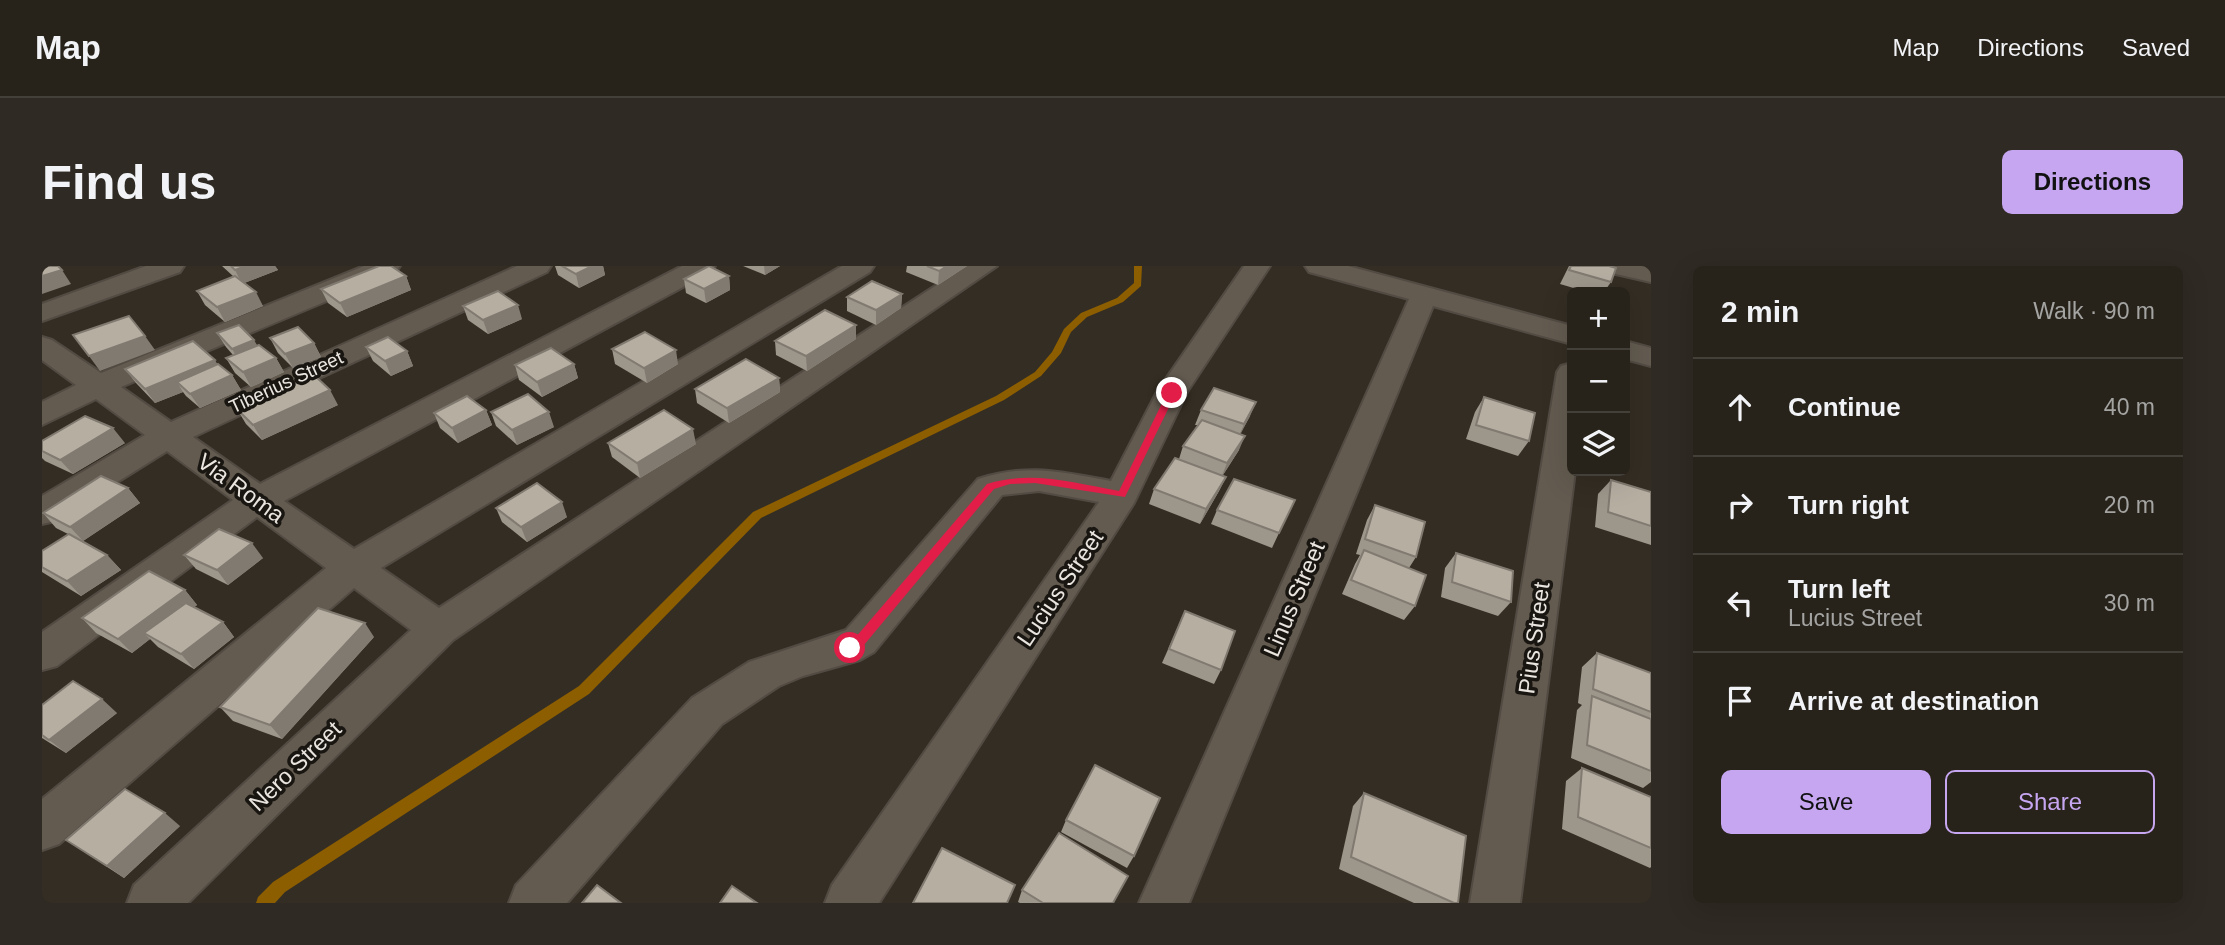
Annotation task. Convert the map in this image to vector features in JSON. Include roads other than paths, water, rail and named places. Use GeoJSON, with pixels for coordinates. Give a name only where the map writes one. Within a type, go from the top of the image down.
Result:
{"type":"FeatureCollection","features":[{"type":"Feature","properties":{"kind":"street"},"geometry":{"type":"LineString","coordinates":[[42,313],[171,266]]}},
{"type":"Feature","properties":{"kind":"street"},"geometry":{"type":"LineString","coordinates":[[42,415],[97,386],[387,266]]}},
{"type":"Feature","properties":{"kind":"street","name":"Tiberius Street"},"geometry":{"type":"LineString","coordinates":[[42,512],[168,436],[538,266]]}},
{"type":"Feature","properties":{"kind":"street"},"geometry":{"type":"LineString","coordinates":[[42,654],[257,500],[702,266]]}},
{"type":"Feature","properties":{"kind":"street"},"geometry":{"type":"LineString","coordinates":[[42,828],[353,568],[861,266]]}},
{"type":"Feature","properties":{"kind":"street","name":"Nero Street"},"geometry":{"type":"LineString","coordinates":[[152,903],[439,629],[984,266]]}},
{"type":"Feature","properties":{"kind":"street","name":"Lucius Street"},"geometry":{"type":"LineString","coordinates":[[850,903],[1122,495],[1172,393],[1257,266]]}},
{"type":"Feature","properties":{"kind":"street"},"geometry":{"type":"LineString","coordinates":[[1318,266],[1567,334]]}},
{"type":"Feature","properties":{"kind":"street"},"geometry":{"type":"LineString","coordinates":[[1616,266],[1651,274]]}},
{"type":"Feature","properties":{"kind":"street","name":"Linus Street"},"geometry":{"type":"LineString","coordinates":[[1164,903],[1424,295]]}},
{"type":"Feature","properties":{"kind":"street","name":"Via Roma"},"geometry":{"type":"LineString","coordinates":[[42,346],[439,629]]}},
{"type":"Feature","properties":{"kind":"street"},"geometry":{"type":"LineString","coordinates":[[1630,351],[1651,357]]}},
{"type":"Feature","properties":{"kind":"street","name":"Pius Street"},"geometry":{"type":"LineString","coordinates":[[1495,903],[1567,406]]}},
{"type":"Feature","properties":{"kind":"street"},"geometry":{"type":"LineString","coordinates":[[534,903],[706,712],[749,680],[779,667],[838,653],[860,641],[990,487],[1010,480],[1035,480],[1122,495]]}},
{"type":"Feature","properties":{"kind":"waterway"},"geometry":{"type":"LineString","coordinates":[[264,903],[279,887],[584,690],[757,515],[1000,398],[1038,374],[1056,353],[1067,331],[1084,315],[1120,300],[1138,284],[1138,266]]}}]}
